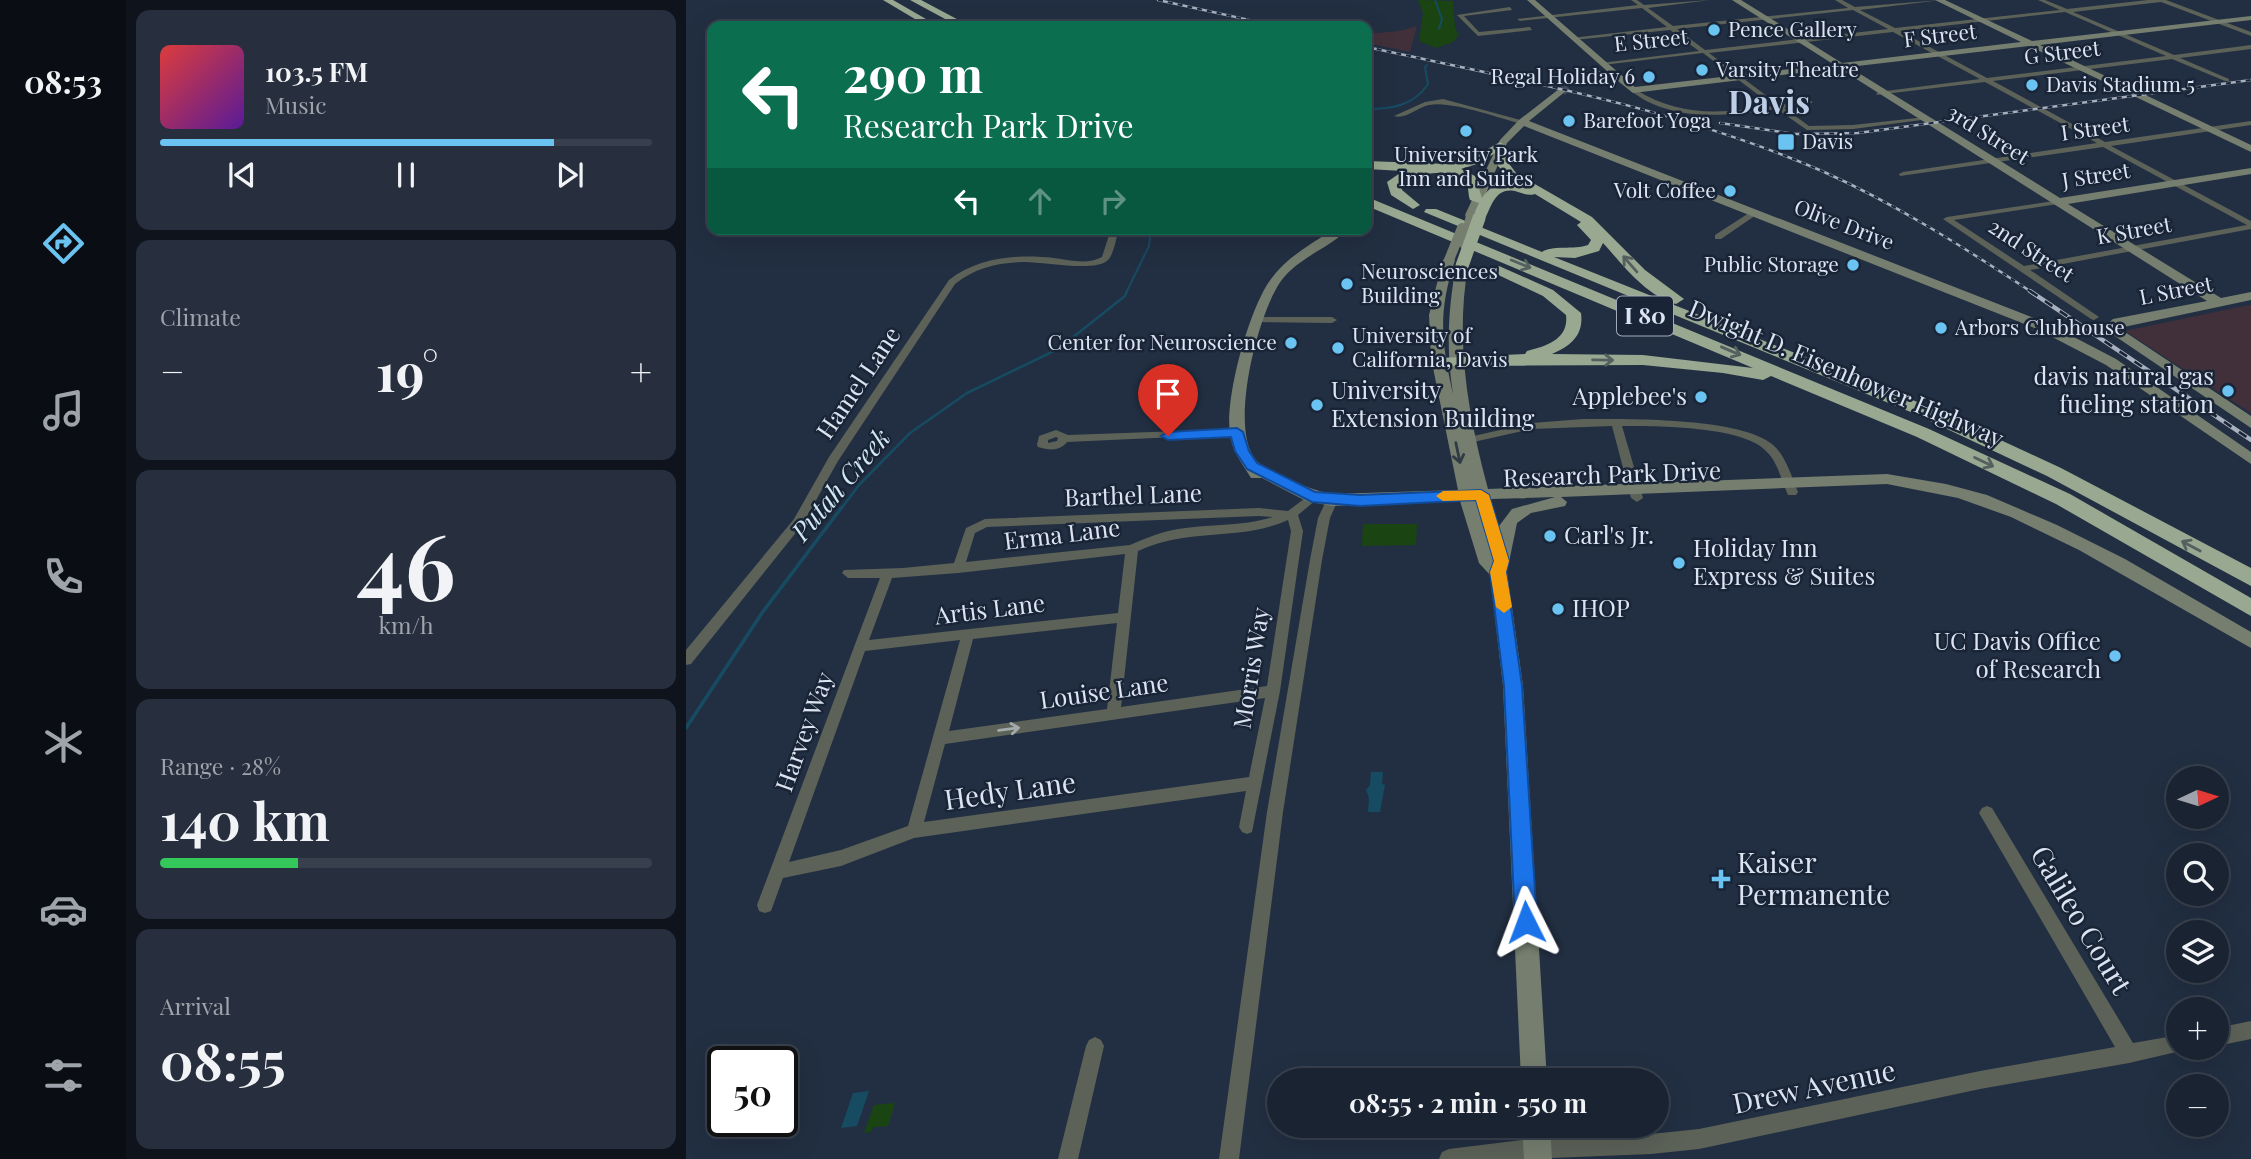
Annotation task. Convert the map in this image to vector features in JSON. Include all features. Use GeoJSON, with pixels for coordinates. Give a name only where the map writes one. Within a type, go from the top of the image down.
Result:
{"type":"FeatureCollection","features":[{"type":"Feature","properties":{"kind":"highway"},"geometry":{"type":"LineString","coordinates":[[887,0],[925,21]]}},
{"type":"Feature","properties":{"kind":"highway"},"geometry":{"type":"LineString","coordinates":[[914,0],[955,21]]}},
{"type":"Feature","properties":{"kind":"highway"},"geometry":{"type":"LineString","coordinates":[[1372,165],[1460,166],[1475,162],[1487,151],[1501,144],[1504,166],[1512,176],[1585,219],[1608,239],[1638,274],[1657,289],[1778,345],[1816,368]]}},
{"type":"Feature","properties":{"kind":"highway"},"geometry":{"type":"LineString","coordinates":[[1413,205],[1396,192],[1393,182],[1397,176],[1414,171],[1452,171],[1466,175],[1473,182],[1476,200]]}},
{"type":"Feature","properties":{"kind":"highway"},"geometry":{"type":"LineString","coordinates":[[1456,263],[1475,216],[1490,192],[1501,187],[1518,187],[1560,207],[1591,230],[1598,240],[1590,251],[1565,255],[1492,237]]}},
{"type":"Feature","properties":{"kind":"highway","name":"Dwight D. Eisenhower Highway"},"geometry":{"type":"LineString","coordinates":[[1372,189],[1919,410],[2054,472],[2251,578]]}},
{"type":"Feature","properties":{"kind":"highway","name":"Dwight D. Eisenhower Highway"},"geometry":{"type":"LineString","coordinates":[[1372,203],[1923,433],[2063,499],[2251,608]]}},
{"type":"Feature","properties":{"kind":"highway"},"geometry":{"type":"LineString","coordinates":[[1372,205],[1385,214],[1548,293],[1573,313],[1575,328],[1571,336],[1546,351],[1526,355],[1447,360]]}},
{"type":"Feature","properties":{"kind":"highway"},"geometry":{"type":"LineString","coordinates":[[1447,360],[1674,362],[1738,369],[1784,381],[1923,433]]}},
{"type":"Feature","properties":{"kind":"street"},"geometry":{"type":"LineString","coordinates":[[1502,0],[1533,32],[1478,34],[1460,15],[1510,9]]}},
{"type":"Feature","properties":{"kind":"street"},"geometry":{"type":"LineString","coordinates":[[1531,0],[1633,90],[1654,105],[1721,113],[1810,102]]}},
{"type":"Feature","properties":{"kind":"street"},"geometry":{"type":"LineString","coordinates":[[1634,0],[1807,128],[1853,127],[1926,119]]}},
{"type":"Feature","properties":{"kind":"street"},"geometry":{"type":"LineString","coordinates":[[1520,19],[1707,0]]}},
{"type":"Feature","properties":{"kind":"street","name":"3rd Street"},"geometry":{"type":"LineString","coordinates":[[1737,0],[1881,93],[2218,302]]}},
{"type":"Feature","properties":{"kind":"street"},"geometry":{"type":"LineString","coordinates":[[1838,0],[2251,226]]}},
{"type":"Feature","properties":{"kind":"street"},"geometry":{"type":"LineString","coordinates":[[1574,38],[1939,0],[2251,149]]}},
{"type":"Feature","properties":{"kind":"street"},"geometry":{"type":"LineString","coordinates":[[2040,0],[2227,80]]}},
{"type":"Feature","properties":{"kind":"street"},"geometry":{"type":"LineString","coordinates":[[2162,0],[2251,34]]}},
{"type":"Feature","properties":{"kind":"street","name":"E Street"},"geometry":{"type":"LineString","coordinates":[[1603,63],[2162,0]]}},
{"type":"Feature","properties":{"kind":"street","name":"F Street"},"geometry":{"type":"LineString","coordinates":[[1633,90],[2251,18]]}},
{"type":"Feature","properties":{"kind":"street","name":"G Street"},"geometry":{"type":"LineString","coordinates":[[1881,93],[2251,47]]}},
{"type":"Feature","properties":{"kind":"street"},"geometry":{"type":"LineString","coordinates":[[1475,216],[1476,200],[1501,144],[1522,122],[1603,63]]}},
{"type":"Feature","properties":{"kind":"street"},"geometry":{"type":"LineString","coordinates":[[1568,87],[1597,73],[1618,75]]}},
{"type":"Feature","properties":{"kind":"street","name":"Olive Drive"},"geometry":{"type":"LineString","coordinates":[[1396,116],[1427,103],[1443,101],[1522,122],[2070,339],[2111,362],[2251,459]]}},
{"type":"Feature","properties":{"kind":"street","name":"I Street"},"geometry":{"type":"LineString","coordinates":[[1903,174],[2251,124]]}},
{"type":"Feature","properties":{"kind":"street"},"geometry":{"type":"LineString","coordinates":[[1501,144],[1527,131],[1538,130]]}},
{"type":"Feature","properties":{"kind":"street","name":"J Street"},"geometry":{"type":"LineString","coordinates":[[1947,219],[2251,171]]}},
{"type":"Feature","properties":{"kind":"street"},"geometry":{"type":"LineString","coordinates":[[1718,237],[1755,213]]}},
{"type":"Feature","properties":{"kind":"street","name":"2nd Street"},"geometry":{"type":"LineString","coordinates":[[1947,219],[2094,317]]}},
{"type":"Feature","properties":{"kind":"street","name":"K Street"},"geometry":{"type":"LineString","coordinates":[[2023,270],[2251,226]]}},
{"type":"Feature","properties":{"kind":"street","name":"Hamel Lane"},"geometry":{"type":"LineString","coordinates":[[686,660],[798,522],[833,460],[953,282],[970,269],[995,262],[1100,262],[1106,258],[1113,235]]}},
{"type":"Feature","properties":{"kind":"street","name":"Research Park Drive"},"geometry":{"type":"LineString","coordinates":[[1334,235],[1298,258],[1276,280],[1264,300],[1257,320],[1242,386],[1237,432],[1242,451],[1268,484],[1310,500],[1374,510],[1475,500],[1790,487],[1891,488],[1903,484],[1959,492],[2008,509],[2091,550],[2251,641]]}},
{"type":"Feature","properties":{"kind":"street"},"geometry":{"type":"LineString","coordinates":[[1456,263],[1447,360],[1475,500],[1500,567]]}},
{"type":"Feature","properties":{"kind":"street","name":"L Street"},"geometry":{"type":"LineString","coordinates":[[2251,296],[2118,322],[2110,328],[2251,423]]}},
{"type":"Feature","properties":{"kind":"street"},"geometry":{"type":"LineString","coordinates":[[1257,320],[1332,320]]}},
{"type":"Feature","properties":{"kind":"street"},"geometry":{"type":"LineString","coordinates":[[1447,360],[1469,440],[1475,500]]}},
{"type":"Feature","properties":{"kind":"street"},"geometry":{"type":"LineString","coordinates":[[1469,440],[1534,425],[1616,423],[1710,429],[1751,435],[1774,452],[1790,487]]}},
{"type":"Feature","properties":{"kind":"street"},"geometry":{"type":"LineString","coordinates":[[1616,423],[1636,493]]}},
{"type":"Feature","properties":{"kind":"street"},"geometry":{"type":"LineString","coordinates":[[1064,439],[1237,432]]}},
{"type":"Feature","properties":{"kind":"street","name":"Research Park Drive"},"geometry":{"type":"LineString","coordinates":[[1475,500],[1559,502],[1636,493]]}},
{"type":"Feature","properties":{"kind":"street","name":"Erma Lane"},"geometry":{"type":"LineString","coordinates":[[848,573],[887,574],[1132,549],[1140,544],[1178,534],[1270,524],[1293,516],[1310,500]]}},
{"type":"Feature","properties":{"kind":"street"},"geometry":{"type":"LineString","coordinates":[[1533,1068],[1517,751],[1500,567],[1505,528],[1513,517],[1529,508],[1559,502]]}},
{"type":"Feature","properties":{"kind":"street"},"geometry":{"type":"LineString","coordinates":[[1229,1159],[1275,813],[1316,560],[1329,504]]}},
{"type":"Feature","properties":{"kind":"street","name":"Barthel Lane"},"geometry":{"type":"LineString","coordinates":[[957,568],[970,531],[985,523],[1259,512],[1293,516]]}},
{"type":"Feature","properties":{"kind":"street","name":"Morris Way"},"geometry":{"type":"LineString","coordinates":[[1247,827],[1273,691],[1297,531],[1293,516]]}},
{"type":"Feature","properties":{"kind":"street"},"geometry":{"type":"LineString","coordinates":[[1112,715],[1132,549]]}},
{"type":"Feature","properties":{"kind":"street","name":"Harvey Way"},"geometry":{"type":"LineString","coordinates":[[765,905],[887,574]]}},
{"type":"Feature","properties":{"kind":"street","name":"Artis Lane"},"geometry":{"type":"LineString","coordinates":[[861,646],[1124,617]]}},
{"type":"Feature","properties":{"kind":"street"},"geometry":{"type":"LineString","coordinates":[[915,831],[968,635]]}},
{"type":"Feature","properties":{"kind":"street","name":"Louise Lane"},"geometry":{"type":"LineString","coordinates":[[941,738],[1273,691]]}},
{"type":"Feature","properties":{"kind":"street","name":"Hedy Lane"},"geometry":{"type":"LineString","coordinates":[[777,872],[841,858],[915,831],[1255,783]]}},
{"type":"Feature","properties":{"kind":"street","name":"Galileo Court"},"geometry":{"type":"LineString","coordinates":[[1987,813],[2129,1054]]}},
{"type":"Feature","properties":{"kind":"street"},"geometry":{"type":"LineString","coordinates":[[2229,1035],[2251,1030]]}},
{"type":"Feature","properties":{"kind":"street"},"geometry":{"type":"LineString","coordinates":[[1068,1159],[1095,1046]]}},
{"type":"Feature","properties":{"kind":"street","name":"Drew Avenue"},"geometry":{"type":"LineString","coordinates":[[1453,1158],[1537,1144],[1651,1144],[1699,1139],[1980,1080],[2166,1047]]}},
{"type":"Feature","properties":{"kind":"shaded area"},"geometry":{"type":"Polygon","coordinates":[[[1417,26],[1410,52],[1372,44],[1372,34],[1417,26]]]}},
{"type":"Feature","properties":{"kind":"shaded area"},"geometry":{"type":"Polygon","coordinates":[[[2251,305],[2251,413],[2125,331],[2239,307],[2251,305]]]}},
{"type":"Feature","properties":{"kind":"green space"},"geometry":{"type":"Polygon","coordinates":[[[1418,0],[1453,1],[1455,28],[1459,35],[1453,42],[1436,48],[1419,41],[1423,13],[1418,0]]]}},
{"type":"Feature","properties":{"kind":"green space"},"geometry":{"type":"Polygon","coordinates":[[[1363,524],[1417,524],[1416,545],[1362,546],[1363,524]]]}},
{"type":"Feature","properties":{"kind":"green space"},"geometry":{"type":"Polygon","coordinates":[[[895,1103],[888,1126],[873,1127],[871,1132],[864,1133],[874,1105],[895,1103]]]}},
{"type":"Feature","properties":{"kind":"water"},"geometry":{"type":"Polygon","coordinates":[[[1371,772],[1383,772],[1382,784],[1385,785],[1380,812],[1368,812],[1369,798],[1366,790],[1370,785],[1371,772]]]}},
{"type":"Feature","properties":{"kind":"water"},"geometry":{"type":"Polygon","coordinates":[[[869,1091],[857,1126],[841,1128],[853,1093],[869,1091]]]}},
{"type":"Feature","properties":{"kind":"waterway"},"geometry":{"type":"LineString","coordinates":[[1435,0],[1442,19],[1439,29]]}},
{"type":"Feature","properties":{"kind":"waterway","name":"Putah Creek"},"geometry":{"type":"LineString","coordinates":[[1372,109],[1401,105],[1416,97],[1428,84],[1425,67],[1427,65]]}},
{"type":"Feature","properties":{"kind":"waterway","name":"Putah Creek"},"geometry":{"type":"LineString","coordinates":[[1126,293],[1149,246],[1150,235]]}},
{"type":"Feature","properties":{"kind":"waterway","name":"Putah Creek"},"geometry":{"type":"LineString","coordinates":[[841,509],[859,485],[910,433],[967,393],[1058,349],[1125,296],[1127,291]]}},
{"type":"Feature","properties":{"kind":"waterway","name":"Putah Creek"},"geometry":{"type":"LineString","coordinates":[[686,728],[762,613],[842,507]]}},
{"type":"Feature","properties":{"kind":"tunnel"},"geometry":{"type":"LineString","coordinates":[[1562,91],[1568,87]]}},
{"type":"Feature","properties":{"kind":"railway"},"geometry":{"type":"LineString","coordinates":[[1158,0],[1254,21]]}},
{"type":"Feature","properties":{"kind":"railway"},"geometry":{"type":"LineString","coordinates":[[1372,48],[1598,98],[1655,113],[1767,149],[1822,171],[1903,212],[2032,292]]}},
{"type":"Feature","properties":{"kind":"railway"},"geometry":{"type":"LineString","coordinates":[[1720,123],[1795,134],[1858,133],[2251,80]]}},
{"type":"Feature","properties":{"kind":"railway"},"geometry":{"type":"LineString","coordinates":[[2032,292],[2251,440]]}},
{"type":"Feature","properties":{"kind":"slow traffic"},"geometry":{"type":"LineString","coordinates":[[1443,496],[1481,495],[1502,561],[1498,572],[1504,607]]}},
{"type":"Feature","properties":{"kind":"place","name":"Pence Gallery"},"geometry":{"type":"Point","coordinates":[1714,30]}},
{"type":"Feature","properties":{"kind":"place","name":"Varsity Theatre"},"geometry":{"type":"Point","coordinates":[1702,70]}},
{"type":"Feature","properties":{"kind":"place","name":"Regal Holiday 6"},"geometry":{"type":"Point","coordinates":[1649,77]}},
{"type":"Feature","properties":{"kind":"place","name":"Davis Stadium 5"},"geometry":{"type":"Point","coordinates":[2032,85]}},
{"type":"Feature","properties":{"kind":"place","name":"Barefoot Yoga"},"geometry":{"type":"Point","coordinates":[1569,121]}},
{"type":"Feature","properties":{"kind":"place","name":"University Park Inn and Suites"},"geometry":{"type":"Point","coordinates":[1466,131]}},
{"type":"Feature","properties":{"kind":"place","name":"Davis"},"geometry":{"type":"Point","coordinates":[1786,142]}},
{"type":"Feature","properties":{"kind":"place","name":"Volt Coffee"},"geometry":{"type":"Point","coordinates":[1730,191]}},
{"type":"Feature","properties":{"kind":"place","name":"Public Storage"},"geometry":{"type":"Point","coordinates":[1853,265]}},
{"type":"Feature","properties":{"kind":"place","name":"Neurosciences Building"},"geometry":{"type":"Point","coordinates":[1347,284]}},
{"type":"Feature","properties":{"kind":"place","name":"Arbors Clubhouse"},"geometry":{"type":"Point","coordinates":[1941,328]}},
{"type":"Feature","properties":{"kind":"place","name":"Center for Neuroscience"},"geometry":{"type":"Point","coordinates":[1291,343]}},
{"type":"Feature","properties":{"kind":"place","name":"University of California, Davis"},"geometry":{"type":"Point","coordinates":[1338,348]}},
{"type":"Feature","properties":{"kind":"place","name":"davis natural gas fueling station"},"geometry":{"type":"Point","coordinates":[2228,391]}},
{"type":"Feature","properties":{"kind":"place","name":"Applebee's"},"geometry":{"type":"Point","coordinates":[1701,397]}},
{"type":"Feature","properties":{"kind":"place","name":"University Extension Building"},"geometry":{"type":"Point","coordinates":[1317,405]}},
{"type":"Feature","properties":{"kind":"place","name":"Carl's Jr."},"geometry":{"type":"Point","coordinates":[1550,536]}},
{"type":"Feature","properties":{"kind":"place","name":"Holiday Inn Express & Suites"},"geometry":{"type":"Point","coordinates":[1679,563]}},
{"type":"Feature","properties":{"kind":"place","name":"IHOP"},"geometry":{"type":"Point","coordinates":[1558,609]}},
{"type":"Feature","properties":{"kind":"place","name":"UC Davis Office of Research"},"geometry":{"type":"Point","coordinates":[2115,656]}},
{"type":"Feature","properties":{"kind":"place","name":"Kaiser Permanente"},"geometry":{"type":"Point","coordinates":[1721,879]}},
{"type":"Feature","properties":{"kind":"district","name":"Davis"},"geometry":{"type":"Point","coordinates":[1769,103]}},
{"type":"Feature","properties":{"kind":"route"},"geometry":{"type":"LineString","coordinates":[[1168,436],[1237,432],[1242,451],[1252,466],[1312,497],[1360,500],[1481,495],[1502,561],[1498,572],[1513,686],[1526,922]]}}]}
